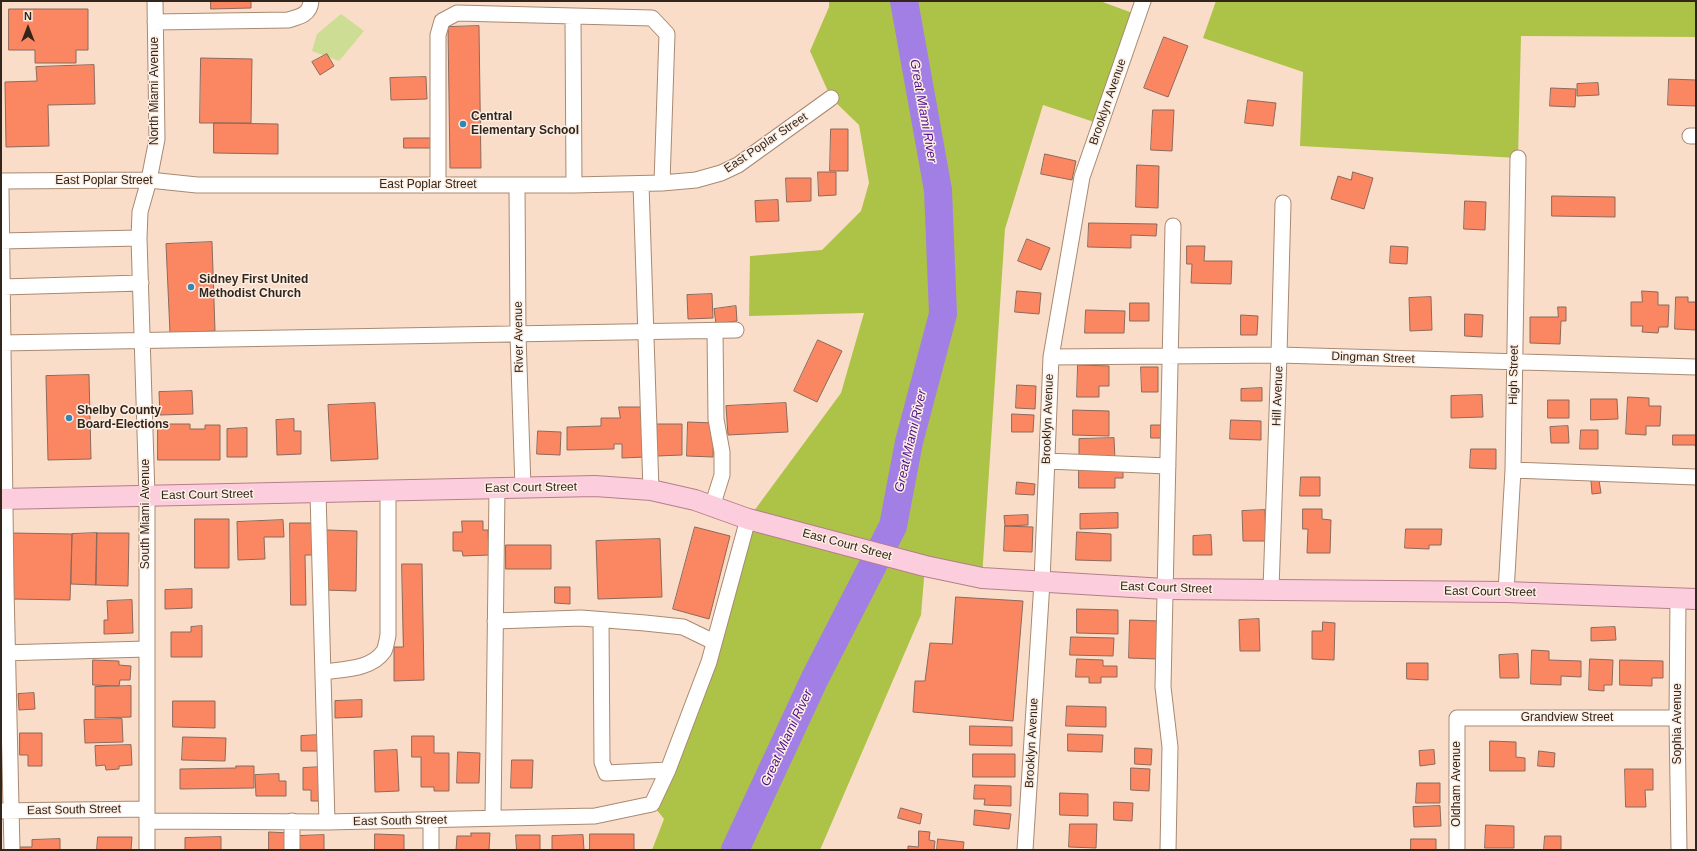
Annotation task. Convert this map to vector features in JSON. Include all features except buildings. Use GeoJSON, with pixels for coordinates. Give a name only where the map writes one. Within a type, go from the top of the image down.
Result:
{"type":"FeatureCollection","features":[{"type":"Feature","properties":{"kind":"main road","name":"East Court Street"},"geometry":{"type":"LineString","coordinates":[[3,499],[595,486],[651,490],[694,500],[748,519],[925,566],[982,578],[1165,589],[1506,592],[1687,599]]}},
{"type":"Feature","properties":{"kind":"street","name":"North Miami Avenue"},"geometry":{"type":"LineString","coordinates":[[149,180],[157,139],[155,1]]}},
{"type":"Feature","properties":{"kind":"street"},"geometry":{"type":"LineString","coordinates":[[155,22],[288,20],[304,16],[311,7],[311,1]]}},
{"type":"Feature","properties":{"kind":"street","name":"Brooklyn Avenue"},"geometry":{"type":"LineString","coordinates":[[1026,850],[1042,582],[1051,356],[1082,177],[1143,1]]}},
{"type":"Feature","properties":{"kind":"street"},"geometry":{"type":"LineString","coordinates":[[438,186],[438,35],[442,21],[457,13],[652,18],[667,34],[662,183]]}},
{"type":"Feature","properties":{"kind":"street"},"geometry":{"type":"LineString","coordinates":[[573,16],[574,186]]}},
{"type":"Feature","properties":{"kind":"street","name":"East Poplar Street"},"geometry":{"type":"LineString","coordinates":[[1,181],[149,180],[197,186],[574,186],[662,183],[696,180],[721,174],[738,164],[831,98]]}},
{"type":"Feature","properties":{"kind":"street","name":"High Street"},"geometry":{"type":"LineString","coordinates":[[1506,592],[1513,470],[1518,158]]}},
{"type":"Feature","properties":{"kind":"street","name":"South Miami Avenue"},"geometry":{"type":"LineString","coordinates":[[147,850],[147,496],[139,238],[140,212],[149,180]]}},
{"type":"Feature","properties":{"kind":"street"},"geometry":{"type":"LineString","coordinates":[[641,184],[651,490]]}},
{"type":"Feature","properties":{"kind":"street","name":"River Avenue"},"geometry":{"type":"LineString","coordinates":[[516,186],[518,335],[523,488]]}},
{"type":"Feature","properties":{"kind":"street"},"geometry":{"type":"LineString","coordinates":[[1,188],[6,811],[12,850]]}},
{"type":"Feature","properties":{"kind":"street","name":"Hill Avenue"},"geometry":{"type":"LineString","coordinates":[[1271,589],[1283,203]]}},
{"type":"Feature","properties":{"kind":"street"},"geometry":{"type":"LineString","coordinates":[[1168,850],[1170,748],[1164,687],[1169,356],[1173,226]]}},
{"type":"Feature","properties":{"kind":"street"},"geometry":{"type":"LineString","coordinates":[[1,241],[139,238]]}},
{"type":"Feature","properties":{"kind":"street"},"geometry":{"type":"LineString","coordinates":[[2,287],[141,283]]}},
{"type":"Feature","properties":{"kind":"street"},"geometry":{"type":"LineString","coordinates":[[2,342],[646,333],[736,330]]}},
{"type":"Feature","properties":{"kind":"street"},"geometry":{"type":"LineString","coordinates":[[712,507],[722,475],[722,452],[716,419],[715,331]]}},
{"type":"Feature","properties":{"kind":"street","name":"Dingman Street"},"geometry":{"type":"LineString","coordinates":[[1051,356],[1279,355],[1696,367]]}},
{"type":"Feature","properties":{"kind":"street"},"geometry":{"type":"LineString","coordinates":[[1047,461],[1168,466]]}},
{"type":"Feature","properties":{"kind":"street"},"geometry":{"type":"LineString","coordinates":[[1513,470],[1696,478]]}},
{"type":"Feature","properties":{"kind":"street"},"geometry":{"type":"LineString","coordinates":[[493,818],[497,489]]}},
{"type":"Feature","properties":{"kind":"street"},"geometry":{"type":"LineString","coordinates":[[323,672],[350,669],[371,663],[384,650],[388,635],[388,491]]}},
{"type":"Feature","properties":{"kind":"street"},"geometry":{"type":"LineString","coordinates":[[318,493],[327,822]]}},
{"type":"Feature","properties":{"kind":"street"},"geometry":{"type":"LineString","coordinates":[[601,620],[602,762],[606,773],[668,770],[709,662],[748,519]]}},
{"type":"Feature","properties":{"kind":"street","name":"Sophia Avenue"},"geometry":{"type":"LineString","coordinates":[[1679,850],[1677,718],[1687,599]]}},
{"type":"Feature","properties":{"kind":"street"},"geometry":{"type":"LineString","coordinates":[[495,621],[581,618],[683,626],[714,642]]}},
{"type":"Feature","properties":{"kind":"street"},"geometry":{"type":"LineString","coordinates":[[4,653],[147,649]]}},
{"type":"Feature","properties":{"kind":"street","name":"Grandview Street"},"geometry":{"type":"LineString","coordinates":[[1457,718],[1677,718]]}},
{"type":"Feature","properties":{"kind":"street","name":"Oldham Avenue"},"geometry":{"type":"LineString","coordinates":[[1457,718],[1457,850]]}},
{"type":"Feature","properties":{"kind":"street","name":"East South Street"},"geometry":{"type":"LineString","coordinates":[[6,811],[327,822],[595,816],[652,804],[668,770]]}},
{"type":"Feature","properties":{"kind":"street"},"geometry":{"type":"LineString","coordinates":[[431,820],[431,850]]}},
{"type":"Feature","properties":{"kind":"street"},"geometry":{"type":"LineString","coordinates":[[292,821],[292,850]]}},
{"type":"Feature","properties":{"kind":"green space"},"geometry":{"type":"Polygon","coordinates":[[[829,1],[1100,1],[1138,15],[1100,124],[1043,105],[1005,229],[982,578],[925,566],[921,615],[820,850],[652,850],[664,819],[652,804],[668,770],[748,519],[841,393],[864,313],[749,316],[750,256],[822,250],[861,211],[869,183],[859,125],[831,98],[810,51],[829,7],[829,1]]]}},
{"type":"Feature","properties":{"kind":"green space"},"geometry":{"type":"Polygon","coordinates":[[[1216,1],[1696,1],[1696,37],[1521,36],[1518,158],[1300,146],[1303,72],[1203,38],[1216,1]]]}},
{"type":"Feature","properties":{"kind":"green space"},"geometry":{"type":"Polygon","coordinates":[[[341,14],[364,31],[339,61],[312,51],[317,34],[341,14]]]}},
{"type":"Feature","properties":{"kind":"waterway","name":"Great Miami River"},"geometry":{"type":"LineString","coordinates":[[735,850],[815,678],[893,526],[909,442],[943,314],[938,190],[904,1]]}},
{"type":"Feature","properties":{"kind":"place","name":"Central Elementary School"},"geometry":{"type":"Point","coordinates":[463,124]}},
{"type":"Feature","properties":{"kind":"place","name":"Sidney First United Methodist Church"},"geometry":{"type":"Point","coordinates":[191,287]}},
{"type":"Feature","properties":{"kind":"place","name":"Shelby County Board-Elections"},"geometry":{"type":"Point","coordinates":[69,418]}}]}
